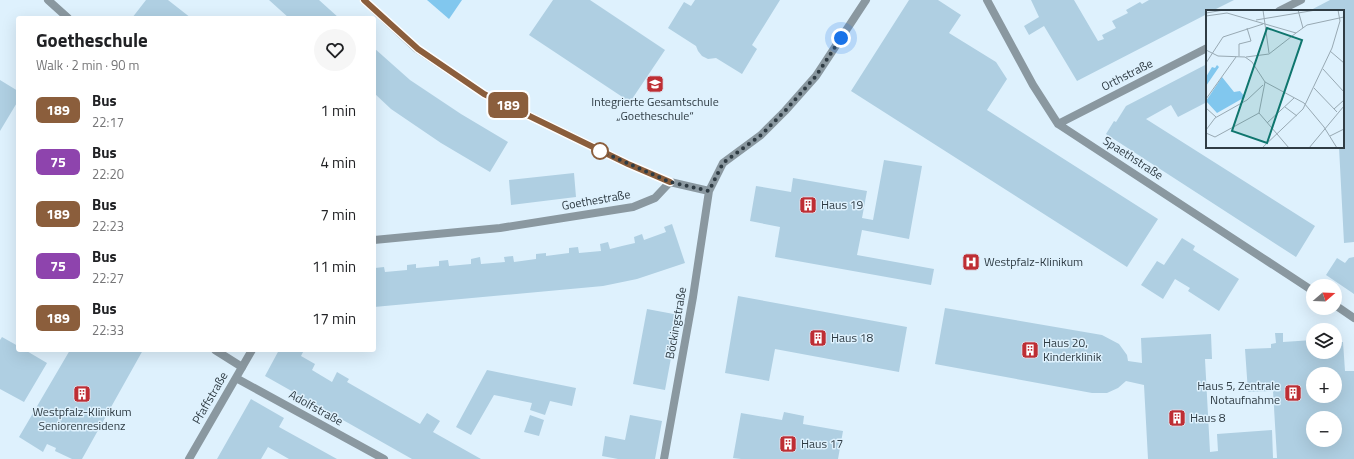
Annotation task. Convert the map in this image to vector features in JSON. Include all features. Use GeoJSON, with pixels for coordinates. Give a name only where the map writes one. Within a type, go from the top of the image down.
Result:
{"type":"FeatureCollection","features":[{"type":"Feature","properties":{"kind":"street"},"geometry":{"type":"LineString","coordinates":[[48,0],[66,16]]}},
{"type":"Feature","properties":{"kind":"street"},"geometry":{"type":"LineString","coordinates":[[364,0],[418,49],[484,94],[628,164],[670,182],[709,191],[723,163],[761,135],[816,76],[866,0]]}},
{"type":"Feature","properties":{"kind":"street","name":"Spaethstraße"},"geometry":{"type":"LineString","coordinates":[[987,0],[1033,85],[1058,124],[1306,286]]}},
{"type":"Feature","properties":{"kind":"street"},"geometry":{"type":"LineString","coordinates":[[1281,10],[1301,0]]}},
{"type":"Feature","properties":{"kind":"street","name":"Orthstraße"},"geometry":{"type":"LineString","coordinates":[[1058,124],[1206,49]]}},
{"type":"Feature","properties":{"kind":"street","name":"Goethestraße"},"geometry":{"type":"LineString","coordinates":[[376,240],[500,228],[633,207],[655,198],[670,182]]}},
{"type":"Feature","properties":{"kind":"street","name":"Böckingstraße"},"geometry":{"type":"LineString","coordinates":[[664,459],[693,297],[709,191]]}},
{"type":"Feature","properties":{"kind":"street"},"geometry":{"type":"LineString","coordinates":[[1342,310],[1354,318]]}},
{"type":"Feature","properties":{"kind":"street"},"geometry":{"type":"LineString","coordinates":[[218,352],[242,367]]}},
{"type":"Feature","properties":{"kind":"street","name":"Pfaffstraße"},"geometry":{"type":"LineString","coordinates":[[189,459],[251,352]]}},
{"type":"Feature","properties":{"kind":"street","name":"Adolfstraße"},"geometry":{"type":"LineString","coordinates":[[236,378],[384,459]]}},
{"type":"Feature","properties":{"kind":"shaded area"},"geometry":{"type":"Polygon","coordinates":[[[427,0],[462,0],[449,19],[427,0]]]}},
{"type":"Feature","properties":{"kind":"building"},"geometry":{"type":"Polygon","coordinates":[[[146,0],[168,0],[188,16],[134,16],[146,0]]]}},
{"type":"Feature","properties":{"kind":"building"},"geometry":{"type":"Polygon","coordinates":[[[269,0],[319,0],[337,16],[287,16],[269,0]]]}},
{"type":"Feature","properties":{"kind":"building"},"geometry":{"type":"Polygon","coordinates":[[[553,0],[590,0],[665,50],[630,102],[529,35],[553,0]]]}},
{"type":"Feature","properties":{"kind":"building"},"geometry":{"type":"Polygon","coordinates":[[[695,0],[780,0],[752,45],[757,49],[742,74],[716,58],[708,59],[702,56],[696,46],[668,28],[684,2],[691,6],[695,0]]]}},
{"type":"Feature","properties":{"kind":"building"},"geometry":{"type":"Polygon","coordinates":[[[909,0],[938,0],[961,15],[949,33],[996,62],[1007,79],[987,110],[1158,219],[1127,267],[851,91],[909,0]]]}},
{"type":"Feature","properties":{"kind":"building"},"geometry":{"type":"Polygon","coordinates":[[[1031,0],[1074,0],[1098,41],[1104,39],[1102,35],[1116,28],[1112,21],[1128,13],[1126,10],[1140,2],[1142,4],[1149,0],[1234,0],[1214,10],[1206,10],[1206,15],[1077,81],[1044,26],[1029,35],[1024,26],[1039,17],[1031,0]]]}},
{"type":"Feature","properties":{"kind":"building"},"geometry":{"type":"Polygon","coordinates":[[[1330,0],[1354,0],[1354,242],[1344,243],[1339,148],[1344,148],[1344,10],[1311,10],[1330,0]]]}},
{"type":"Feature","properties":{"kind":"building"},"geometry":{"type":"Polygon","coordinates":[[[376,50],[410,80],[461,114],[508,142],[490,172],[441,143],[391,109],[376,95],[376,50]]]}},
{"type":"Feature","properties":{"kind":"building"},"geometry":{"type":"Polygon","coordinates":[[[1206,65],[1206,103],[1178,117],[1171,105],[1146,119],[1315,226],[1296,257],[1106,134],[1126,106],[1206,65]]]}},
{"type":"Feature","properties":{"kind":"building"},"geometry":{"type":"Polygon","coordinates":[[[0,80],[16,90],[16,104],[0,131],[0,80]]]}},
{"type":"Feature","properties":{"kind":"building","name":"Haus 19"},"geometry":{"type":"Polygon","coordinates":[[[884,160],[922,166],[909,239],[862,230],[857,255],[934,269],[931,285],[775,257],[780,227],[750,221],[756,186],[791,192],[793,178],[867,191],[862,218],[873,220],[884,160]]]}},
{"type":"Feature","properties":{"kind":"building"},"geometry":{"type":"Polygon","coordinates":[[[574,173],[576,197],[511,205],[509,180],[574,173]]]}},
{"type":"Feature","properties":{"kind":"building"},"geometry":{"type":"Polygon","coordinates":[[[672,224],[685,263],[637,279],[603,286],[376,307],[376,268],[384,267],[385,272],[407,270],[407,265],[416,264],[416,268],[439,266],[439,261],[448,260],[449,266],[471,264],[471,259],[480,257],[481,264],[505,262],[504,257],[513,256],[514,262],[536,259],[536,254],[546,253],[546,256],[569,253],[569,248],[578,247],[579,253],[601,251],[600,244],[608,242],[610,249],[635,243],[634,237],[642,234],[644,240],[666,232],[664,227],[672,224]]]}},
{"type":"Feature","properties":{"kind":"building"},"geometry":{"type":"Polygon","coordinates":[[[1182,238],[1195,246],[1193,250],[1239,279],[1219,311],[1188,291],[1190,288],[1175,279],[1163,299],[1141,285],[1157,261],[1164,265],[1182,238]]]}},
{"type":"Feature","properties":{"kind":"building"},"geometry":{"type":"Polygon","coordinates":[[[1354,257],[1354,294],[1342,286],[1342,279],[1332,279],[1326,275],[1337,258],[1345,263],[1349,258],[1354,257]]]}},
{"type":"Feature","properties":{"kind":"building","name":"Haus 18"},"geometry":{"type":"Polygon","coordinates":[[[738,296],[907,327],[899,372],[775,349],[769,381],[725,373],[738,296]]]}},
{"type":"Feature","properties":{"kind":"building"},"geometry":{"type":"Polygon","coordinates":[[[945,308],[1102,335],[1119,344],[1127,355],[1128,361],[1142,363],[1141,338],[1211,334],[1212,359],[1205,359],[1210,452],[1218,451],[1217,434],[1272,430],[1273,458],[1277,458],[1273,391],[1248,392],[1245,349],[1271,348],[1271,344],[1276,343],[1275,333],[1283,333],[1283,342],[1306,340],[1306,359],[1342,359],[1343,342],[1345,371],[1354,371],[1354,459],[1148,459],[1144,385],[1126,381],[1118,388],[1107,393],[1092,393],[935,364],[945,308]]]}},
{"type":"Feature","properties":{"kind":"building"},"geometry":{"type":"Polygon","coordinates":[[[647,309],[679,315],[665,390],[633,384],[647,309]]]}},
{"type":"Feature","properties":{"kind":"building"},"geometry":{"type":"Polygon","coordinates":[[[2,337],[16,345],[16,352],[28,352],[47,363],[24,402],[0,389],[0,340],[2,337]]]}},
{"type":"Feature","properties":{"kind":"building","name":"Westpfalz-Klinikum Seniorenresidenz"},"geometry":{"type":"Polygon","coordinates":[[[69,352],[142,352],[82,459],[72,459],[55,451],[56,448],[47,444],[43,452],[19,437],[69,352]]]}},
{"type":"Feature","properties":{"kind":"building"},"geometry":{"type":"Polygon","coordinates":[[[278,352],[303,352],[301,356],[315,364],[312,370],[332,382],[337,372],[349,379],[347,382],[420,424],[427,413],[440,421],[433,432],[481,459],[412,459],[265,376],[278,352]]]}},
{"type":"Feature","properties":{"kind":"building"},"geometry":{"type":"Polygon","coordinates":[[[487,370],[576,388],[572,406],[550,401],[545,415],[530,410],[532,403],[494,395],[471,435],[456,427],[487,370]]]}},
{"type":"Feature","properties":{"kind":"building"},"geometry":{"type":"Polygon","coordinates":[[[251,399],[284,418],[279,427],[337,459],[289,459],[268,447],[261,459],[217,459],[251,399]]]}},
{"type":"Feature","properties":{"kind":"building","name":"Haus 17"},"geometry":{"type":"Polygon","coordinates":[[[784,412],[804,416],[803,424],[843,431],[838,459],[733,458],[741,413],[782,420],[784,412]]]}},
{"type":"Feature","properties":{"kind":"building"},"geometry":{"type":"Polygon","coordinates":[[[530,415],[544,420],[539,436],[524,432],[530,415]]]}},
{"type":"Feature","properties":{"kind":"building"},"geometry":{"type":"Polygon","coordinates":[[[630,415],[662,421],[655,459],[618,459],[602,456],[605,436],[625,440],[630,415]]]}},
{"type":"Feature","properties":{"kind":"bus line","name":"189"},"geometry":{"type":"LineString","coordinates":[[364,0],[418,49],[484,94],[628,164],[670,182]]}},
{"type":"Feature","properties":{"kind":"place","name":"Integrierte Gesamtschule „Goetheschule“"},"geometry":{"type":"Point","coordinates":[655,84]}},
{"type":"Feature","properties":{"kind":"place","name":"Haus 19"},"geometry":{"type":"Point","coordinates":[808,205]}},
{"type":"Feature","properties":{"kind":"place","name":"Westpfalz-Klinikum"},"geometry":{"type":"Point","coordinates":[971,262]}},
{"type":"Feature","properties":{"kind":"place","name":"Haus 18"},"geometry":{"type":"Point","coordinates":[818,338]}},
{"type":"Feature","properties":{"kind":"place","name":"Haus 20, Kinderklinik"},"geometry":{"type":"Point","coordinates":[1030,350]}},
{"type":"Feature","properties":{"kind":"place","name":"Haus 5, Zentrale Notaufnahme"},"geometry":{"type":"Point","coordinates":[1293,393]}},
{"type":"Feature","properties":{"kind":"place","name":"Westpfalz-Klinikum Seniorenresidenz"},"geometry":{"type":"Point","coordinates":[82,394]}},
{"type":"Feature","properties":{"kind":"place","name":"Haus 8"},"geometry":{"type":"Point","coordinates":[1177,418]}},
{"type":"Feature","properties":{"kind":"place","name":"Haus 17"},"geometry":{"type":"Point","coordinates":[788,444]}},
{"type":"Feature","properties":{"kind":"route"},"geometry":{"type":"LineString","coordinates":[[600,151],[670,182],[709,191],[723,163],[761,135],[785,111],[816,76],[841,38]]}}]}
